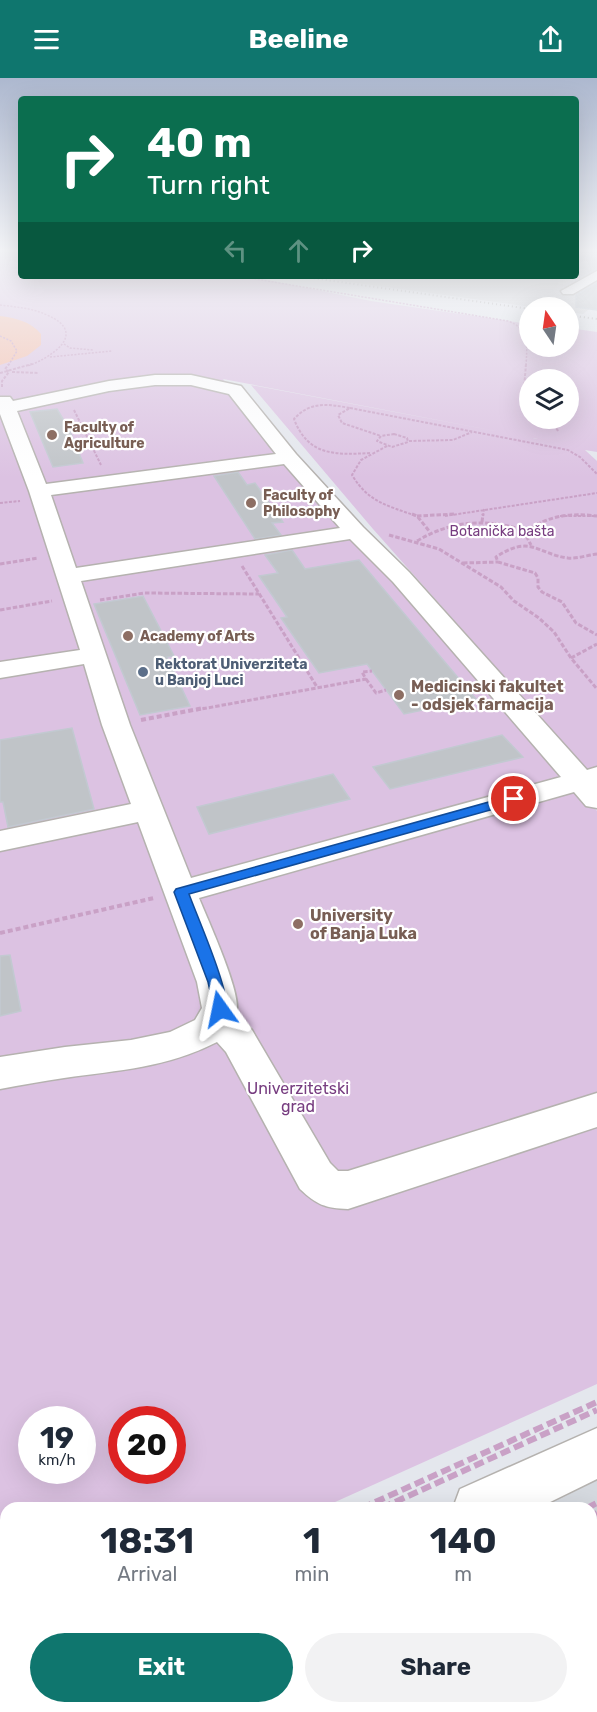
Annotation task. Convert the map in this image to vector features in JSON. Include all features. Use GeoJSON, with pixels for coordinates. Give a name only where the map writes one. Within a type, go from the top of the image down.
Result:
{"type":"FeatureCollection","features":[{"type":"Feature","properties":{"kind":"street"},"geometry":{"type":"LineString","coordinates":[[0,1073],[65,1062],[131,1055],[178,1045],[208,1030],[220,1009],[215,982],[116,725],[39,491],[3,406],[109,386],[167,379],[191,380],[235,390],[289,458],[592,785],[181,892]]}},
{"type":"Feature","properties":{"kind":"street"},"geometry":{"type":"LineString","coordinates":[[39,491],[289,458]]}},
{"type":"Feature","properties":{"kind":"street"},"geometry":{"type":"LineString","coordinates":[[62,565],[232,550],[357,533]]}},
{"type":"Feature","properties":{"kind":"street"},"geometry":{"type":"LineString","coordinates":[[0,670],[94,655]]}},
{"type":"Feature","properties":{"kind":"street"},"geometry":{"type":"LineString","coordinates":[[0,842],[150,810]]}},
{"type":"Feature","properties":{"kind":"street"},"geometry":{"type":"LineString","coordinates":[[216,1016],[239,1041],[315,1176],[329,1189],[348,1190],[597,1110]]}},
{"type":"Feature","properties":{"kind":"street"},"geometry":{"type":"LineString","coordinates":[[492,1502],[597,1454]]}},
{"type":"Feature","properties":{"kind":"path"},"geometry":{"type":"LineString","coordinates":[[9,372],[55,353],[64,343],[64,326]]}},
{"type":"Feature","properties":{"kind":"path"},"geometry":{"type":"LineString","coordinates":[[520,326],[524,331],[525,369]]}},
{"type":"Feature","properties":{"kind":"path"},"geometry":{"type":"LineString","coordinates":[[0,336],[15,346],[17,354],[5,369],[9,372]]}},
{"type":"Feature","properties":{"kind":"path"},"geometry":{"type":"LineString","coordinates":[[44,358],[112,350],[81,350],[70,348],[64,343]]}},
{"type":"Feature","properties":{"kind":"path"},"geometry":{"type":"LineString","coordinates":[[0,373],[39,373]]}},
{"type":"Feature","properties":{"kind":"path"},"geometry":{"type":"LineString","coordinates":[[67,395],[110,482]]}},
{"type":"Feature","properties":{"kind":"path"},"geometry":{"type":"LineString","coordinates":[[370,453],[323,452],[309,444],[298,432],[294,419],[301,411],[313,405],[326,403],[568,450],[580,457],[597,474]]}},
{"type":"Feature","properties":{"kind":"path"},"geometry":{"type":"LineString","coordinates":[[350,408],[338,415],[342,423],[381,436],[400,435],[409,441]]}},
{"type":"Feature","properties":{"kind":"path"},"geometry":{"type":"LineString","coordinates":[[472,432],[453,440],[409,441],[402,446],[387,446],[370,453],[355,464],[352,475],[355,483],[377,501],[417,516],[442,516],[597,493]]}},
{"type":"Feature","properties":{"kind":"path"},"geometry":{"type":"LineString","coordinates":[[381,436],[376,441],[387,446]]}},
{"type":"Feature","properties":{"kind":"path"},"geometry":{"type":"LineString","coordinates":[[482,522],[484,509]]}},
{"type":"Feature","properties":{"kind":"path"},"geometry":{"type":"LineString","coordinates":[[526,532],[549,517],[578,514],[597,516]]}},
{"type":"Feature","properties":{"kind":"path"},"geometry":{"type":"LineString","coordinates":[[417,516],[430,532]]}},
{"type":"Feature","properties":{"kind":"path"},"geometry":{"type":"LineString","coordinates":[[417,542],[430,532],[452,525],[482,522],[506,524],[526,532],[531,545]]}},
{"type":"Feature","properties":{"kind":"path"},"geometry":{"type":"LineString","coordinates":[[357,533],[387,534],[439,549],[501,587],[514,601],[539,618],[554,632],[571,658],[597,689]]}},
{"type":"Feature","properties":{"kind":"path"},"geometry":{"type":"LineString","coordinates":[[498,562],[496,557],[498,555],[531,545],[569,558],[597,554]]}},
{"type":"Feature","properties":{"kind":"path"},"geometry":{"type":"LineString","coordinates":[[232,550],[317,688]]}},
{"type":"Feature","properties":{"kind":"path"},"geometry":{"type":"LineString","coordinates":[[462,563],[498,562],[535,573],[542,592],[562,602],[576,623],[597,635]]}},
{"type":"Feature","properties":{"kind":"path"},"geometry":{"type":"LineString","coordinates":[[0,564],[62,565]]}},
{"type":"Feature","properties":{"kind":"path"},"geometry":{"type":"LineString","coordinates":[[0,610],[144,593],[259,594]]}},
{"type":"Feature","properties":{"kind":"path"},"geometry":{"type":"LineString","coordinates":[[571,658],[597,644]]}},
{"type":"Feature","properties":{"kind":"path"},"geometry":{"type":"LineString","coordinates":[[372,671],[362,672],[376,693],[386,690]]}},
{"type":"Feature","properties":{"kind":"path"},"geometry":{"type":"LineString","coordinates":[[116,725],[366,678]]}},
{"type":"Feature","properties":{"kind":"path"},"geometry":{"type":"LineString","coordinates":[[0,933],[181,892]]}},
{"type":"Feature","properties":{"kind":"path"},"geometry":{"type":"LineString","coordinates":[[375,1502],[597,1402]]}},
{"type":"Feature","properties":{"kind":"path"},"geometry":{"type":"LineString","coordinates":[[395,1502],[597,1410]]}},
{"type":"Feature","properties":{"kind":"shaded area"},"geometry":{"type":"Polygon","coordinates":[[[0,326],[32,326],[41,334],[41,345],[27,356],[0,365],[0,326]]]}},
{"type":"Feature","properties":{"kind":"shaded area"},"geometry":{"type":"Polygon","coordinates":[[[597,1480],[597,1502],[549,1502],[597,1480]]]}},
{"type":"Feature","properties":{"kind":"green space","name":"Univerzitetski grad"},"geometry":{"type":"Polygon","coordinates":[[[0,326],[519,326],[519,357],[579,357],[579,329],[597,332],[597,452],[585,450],[597,461],[597,781],[373,529],[251,385],[538,439],[223,379],[251,418],[597,811],[597,1384],[335,1502],[0,1502],[0,326]]]}},
{"type":"Feature","properties":{"kind":"building"},"geometry":{"type":"Polygon","coordinates":[[[57,409],[69,429],[83,463],[53,467],[30,412],[57,409]]]}},
{"type":"Feature","properties":{"kind":"building"},"geometry":{"type":"Polygon","coordinates":[[[238,472],[247,485],[255,483],[283,522],[272,523],[281,535],[255,539],[214,476],[238,472]]]}},
{"type":"Feature","properties":{"kind":"building"},"geometry":{"type":"Polygon","coordinates":[[[292,550],[305,569],[359,560],[476,699],[404,714],[367,664],[319,673],[281,618],[287,617],[259,576],[278,573],[265,555],[292,550]]]}},
{"type":"Feature","properties":{"kind":"building"},"geometry":{"type":"Polygon","coordinates":[[[143,596],[174,656],[167,657],[190,706],[140,715],[94,604],[143,596]]]}},
{"type":"Feature","properties":{"kind":"building"},"geometry":{"type":"Polygon","coordinates":[[[72,728],[94,809],[8,827],[3,802],[0,802],[0,740],[72,728]]]}},
{"type":"Feature","properties":{"kind":"building"},"geometry":{"type":"Polygon","coordinates":[[[502,735],[523,757],[390,789],[373,767],[502,735]]]}},
{"type":"Feature","properties":{"kind":"building"},"geometry":{"type":"Polygon","coordinates":[[[333,774],[350,799],[209,834],[197,807],[333,774]]]}},
{"type":"Feature","properties":{"kind":"building"},"geometry":{"type":"Polygon","coordinates":[[[10,955],[21,1011],[0,1016],[0,956],[10,955]]]}},
{"type":"Feature","properties":{"kind":"place","name":"Faculty of Agriculture"},"geometry":{"type":"Point","coordinates":[52,435]}},
{"type":"Feature","properties":{"kind":"place","name":"Faculty of Philosophy"},"geometry":{"type":"Point","coordinates":[251,503]}},
{"type":"Feature","properties":{"kind":"place","name":"Academy of Arts"},"geometry":{"type":"Point","coordinates":[128,636]}},
{"type":"Feature","properties":{"kind":"place","name":"Rektorat Univerziteta u Banjoj Luci"},"geometry":{"type":"Point","coordinates":[143,672]}},
{"type":"Feature","properties":{"kind":"place","name":"Medicinski fakultet - odsjek farmacija"},"geometry":{"type":"Point","coordinates":[399,695]}},
{"type":"Feature","properties":{"kind":"place","name":"University of Banja Luka"},"geometry":{"type":"Point","coordinates":[298,924]}},
{"type":"Feature","properties":{"kind":"route"},"geometry":{"type":"LineString","coordinates":[[220,1009],[215,982],[181,892],[514,799]]}},
{"type":"Feature","properties":{"kind":"park label","name":"Botanička bašta"},"geometry":{"type":"Point","coordinates":[502,531]}}]}
